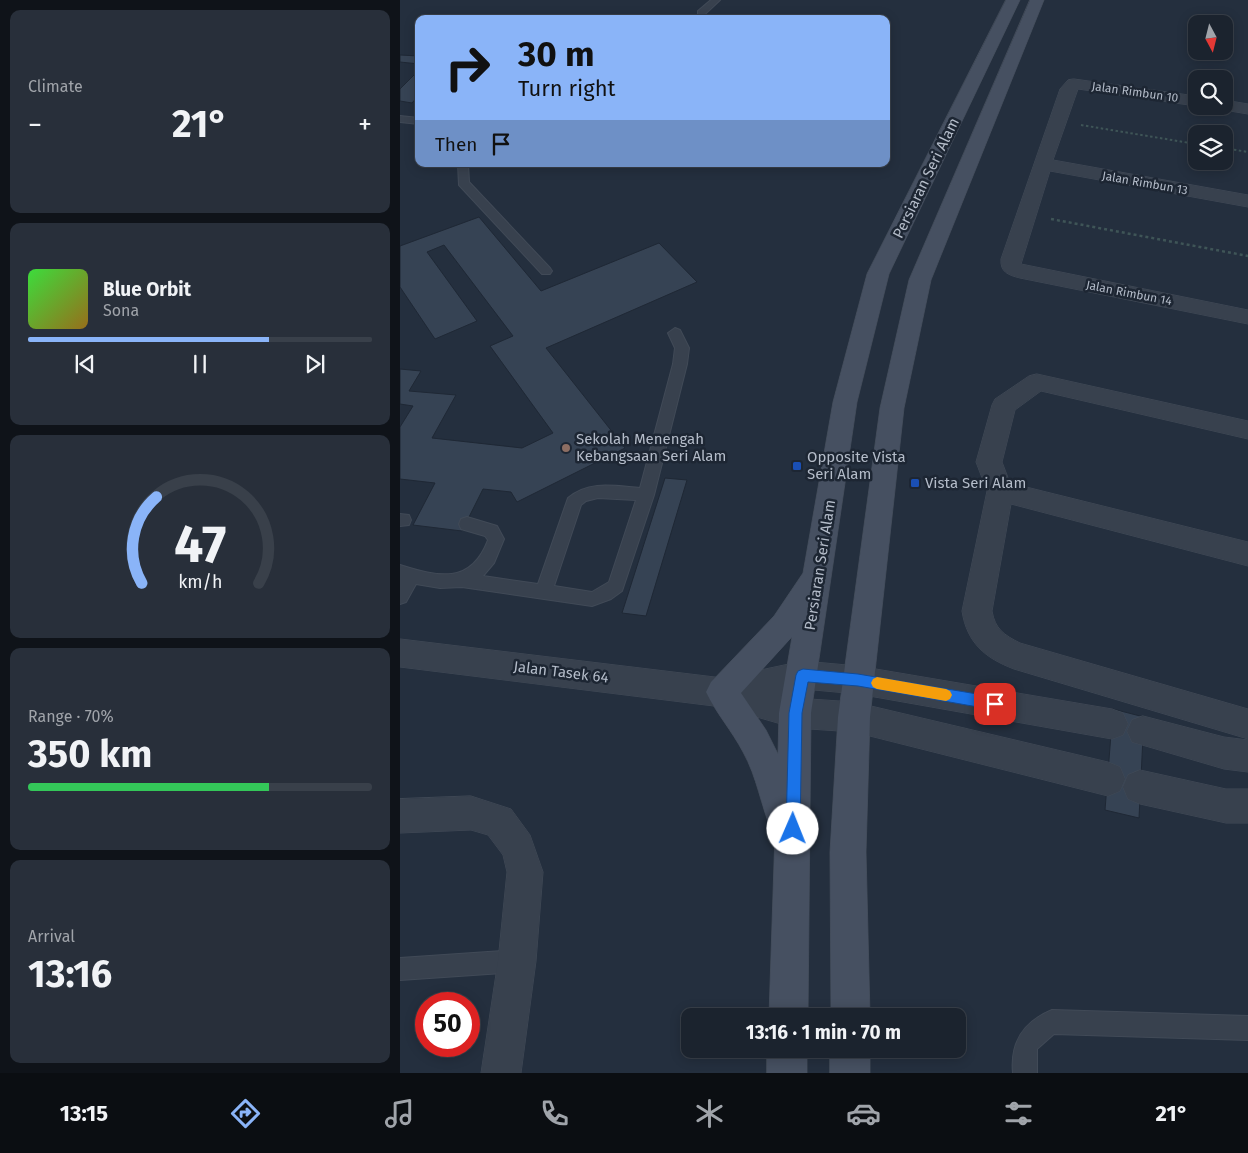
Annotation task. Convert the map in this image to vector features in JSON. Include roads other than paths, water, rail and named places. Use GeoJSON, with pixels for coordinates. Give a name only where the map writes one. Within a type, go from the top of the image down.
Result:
{"type":"FeatureCollection","features":[{"type":"Feature","properties":{"kind":"main road","name":"Persiaran Seri Alam"},"geometry":{"type":"LineString","coordinates":[[788,1008],[796,713],[845,402],[878,274],[1013,0]]}},
{"type":"Feature","properties":{"kind":"main road","name":"Persiaran Seri Alam"},"geometry":{"type":"LineString","coordinates":[[850,1008],[848,852],[854,717],[892,408],[920,280],[1037,0]]}},
{"type":"Feature","properties":{"kind":"main road"},"geometry":{"type":"LineString","coordinates":[[792,848],[772,778],[755,740],[722,692],[784,625],[818,574]]}},
{"type":"Feature","properties":{"kind":"main road"},"geometry":{"type":"LineString","coordinates":[[787,1058],[787,1073]]}},
{"type":"Feature","properties":{"kind":"main road"},"geometry":{"type":"LineString","coordinates":[[850,1058],[850,1073]]}},
{"type":"Feature","properties":{"kind":"street","name":"Jalan Rimbun 10"},"geometry":{"type":"LineString","coordinates":[[1042,164],[1068,89],[1074,84],[1188,100]]}},
{"type":"Feature","properties":{"kind":"street"},"geometry":{"type":"LineString","coordinates":[[1233,106],[1248,109]]}},
{"type":"Feature","properties":{"kind":"street","name":"Jalan Rimbun 13"},"geometry":{"type":"LineString","coordinates":[[1042,164],[1248,201]]}},
{"type":"Feature","properties":{"kind":"street","name":"Jalan Rimbun 14"},"geometry":{"type":"LineString","coordinates":[[1042,164],[1011,258],[1011,267],[1020,271],[1248,317]]}},
{"type":"Feature","properties":{"kind":"street"},"geometry":{"type":"LineString","coordinates":[[1248,430],[1036,382],[1004,405],[989,462],[1000,491],[977,611],[978,625],[986,639],[1014,655],[1248,724]]}},
{"type":"Feature","properties":{"kind":"street"},"geometry":{"type":"LineString","coordinates":[[1000,491],[1248,554]]}},
{"type":"Feature","properties":{"kind":"street","name":"Jalan Tasek 64"},"geometry":{"type":"LineString","coordinates":[[400,653],[722,692]]}},
{"type":"Feature","properties":{"kind":"street"},"geometry":{"type":"LineString","coordinates":[[722,692],[803,675],[858,680],[1112,724]]}},
{"type":"Feature","properties":{"kind":"street"},"geometry":{"type":"LineString","coordinates":[[722,692],[796,713],[854,717],[1108,779]]}},
{"type":"Feature","properties":{"kind":"street"},"geometry":{"type":"LineString","coordinates":[[1143,731],[1224,753],[1248,756]]}},
{"type":"Feature","properties":{"kind":"street"},"geometry":{"type":"LineString","coordinates":[[1140,787],[1226,806],[1248,806]]}},
{"type":"Feature","properties":{"kind":"street"},"geometry":{"type":"LineString","coordinates":[[400,816],[471,813],[499,821],[518,847],[525,872],[517,962],[501,1073]]}},
{"type":"Feature","properties":{"kind":"lane"},"geometry":{"type":"LineString","coordinates":[[701,14],[716,0]]}},
{"type":"Feature","properties":{"kind":"lane"},"geometry":{"type":"LineString","coordinates":[[463,167],[463,183],[546,271]]}},
{"type":"Feature","properties":{"kind":"lane"},"geometry":{"type":"LineString","coordinates":[[400,597],[406,574],[462,580],[592,599],[605,594],[616,586],[646,495],[680,364],[682,348],[674,333]]}},
{"type":"Feature","properties":{"kind":"lane"},"geometry":{"type":"LineString","coordinates":[[544,592],[574,502],[579,496],[592,492],[646,495]]}},
{"type":"Feature","properties":{"kind":"lane"},"geometry":{"type":"LineString","coordinates":[[462,580],[479,569],[492,553],[496,539],[491,531],[467,524]]}},
{"type":"Feature","properties":{"kind":"lane"},"geometry":{"type":"LineString","coordinates":[[400,969],[517,962]]}},
{"type":"Feature","properties":{"kind":"lane"},"geometry":{"type":"LineString","coordinates":[[1025,1073],[1023,1057],[1032,1033],[1052,1022],[1248,1028]]}},
{"type":"Feature","properties":{"kind":"place","name":"Sekolah Menengah Kebangsaan Seri Alam"},"geometry":{"type":"Point","coordinates":[566,448]}},
{"type":"Feature","properties":{"kind":"place","name":"Opposite Vista Seri Alam"},"geometry":{"type":"Point","coordinates":[797,466]}},
{"type":"Feature","properties":{"kind":"place","name":"Vista Seri Alam"},"geometry":{"type":"Point","coordinates":[915,483]}}]}
